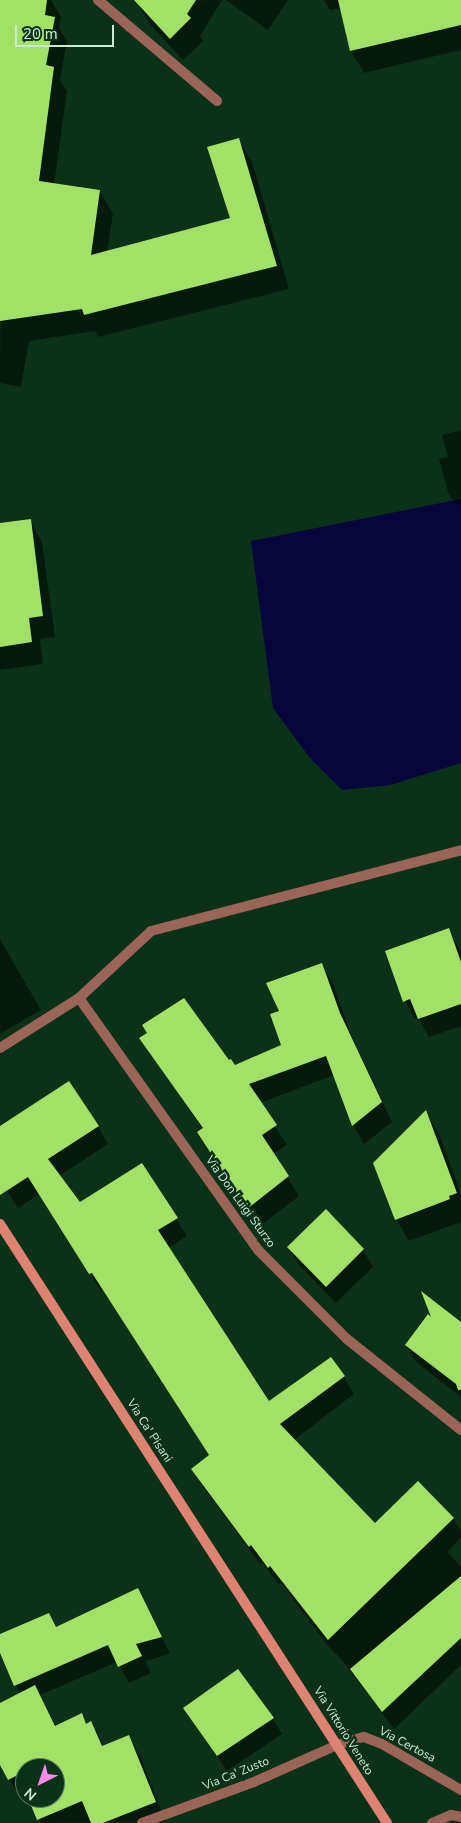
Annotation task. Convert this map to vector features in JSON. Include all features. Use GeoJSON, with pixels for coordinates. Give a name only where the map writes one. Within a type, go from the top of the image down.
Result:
{"type":"FeatureCollection","features":[{"type":"Feature","properties":{"kind":"main road","name":"Via Ca' Pisani"},"geometry":{"type":"LineString","coordinates":[[0,1224],[279,1652]]}},
{"type":"Feature","properties":{"kind":"main road","name":"Via Vittorio Veneto"},"geometry":{"type":"LineString","coordinates":[[279,1652],[387,1823]]}},
{"type":"Feature","properties":{"kind":"street"},"geometry":{"type":"LineString","coordinates":[[98,0],[217,102]]}},
{"type":"Feature","properties":{"kind":"street"},"geometry":{"type":"LineString","coordinates":[[0,1048],[79,998],[151,930],[461,850]]}},
{"type":"Feature","properties":{"kind":"street","name":"Via Don Luigi Sturzo"},"geometry":{"type":"LineString","coordinates":[[79,998],[259,1251],[347,1339],[461,1430]]}},
{"type":"Feature","properties":{"kind":"street","name":"Via Certosa"},"geometry":{"type":"LineString","coordinates":[[337,1745],[364,1738],[382,1744],[461,1790]]}},
{"type":"Feature","properties":{"kind":"street","name":"Via Ca' Zusto"},"geometry":{"type":"LineString","coordinates":[[142,1823],[254,1782],[337,1745]]}},
{"type":"Feature","properties":{"kind":"street"},"geometry":{"type":"LineString","coordinates":[[432,1823],[451,1815],[461,1817]]}},
{"type":"Feature","properties":{"kind":"shaded area"},"geometry":{"type":"Polygon","coordinates":[[[461,499],[461,763],[390,785],[342,790],[310,758],[273,708],[251,541],[461,499]]]}},
{"type":"Feature","properties":{"kind":"building"},"geometry":{"type":"Polygon","coordinates":[[[0,0],[47,0],[45,15],[55,17],[46,65],[54,67],[39,181],[100,190],[91,255],[230,218],[207,147],[239,138],[277,266],[84,315],[82,309],[0,321],[0,0]]]}},
{"type":"Feature","properties":{"kind":"building"},"geometry":{"type":"Polygon","coordinates":[[[134,0],[196,0],[187,14],[191,18],[170,39],[134,0]]]}},
{"type":"Feature","properties":{"kind":"building"},"geometry":{"type":"Polygon","coordinates":[[[338,0],[461,0],[461,25],[350,51],[338,0]]]}},
{"type":"Feature","properties":{"kind":"building"},"geometry":{"type":"Polygon","coordinates":[[[31,519],[43,616],[29,618],[32,642],[0,647],[0,523],[31,519]]]}},
{"type":"Feature","properties":{"kind":"building"},"geometry":{"type":"Polygon","coordinates":[[[449,928],[461,962],[461,1004],[418,1019],[410,999],[403,1002],[385,951],[449,928]]]}},
{"type":"Feature","properties":{"kind":"building"},"geometry":{"type":"Polygon","coordinates":[[[322,963],[340,1013],[382,1102],[352,1126],[326,1056],[249,1084],[277,1125],[262,1135],[289,1176],[247,1209],[197,1132],[203,1128],[139,1038],[147,1033],[142,1025],[184,998],[229,1060],[231,1059],[235,1065],[281,1045],[270,1014],[279,1011],[266,983],[322,963]]]}},
{"type":"Feature","properties":{"kind":"building"},"geometry":{"type":"Polygon","coordinates":[[[69,1081],[99,1126],[48,1159],[80,1202],[142,1163],[178,1218],[158,1230],[269,1401],[331,1357],[345,1376],[280,1424],[375,1523],[418,1481],[454,1518],[328,1640],[270,1566],[268,1568],[251,1545],[249,1547],[191,1469],[209,1455],[92,1273],[89,1274],[28,1177],[0,1195],[0,1126],[69,1081]]]}},
{"type":"Feature","properties":{"kind":"building"},"geometry":{"type":"Polygon","coordinates":[[[426,1110],[457,1193],[449,1196],[450,1199],[395,1220],[373,1163],[426,1110]]]}},
{"type":"Feature","properties":{"kind":"building"},"geometry":{"type":"Polygon","coordinates":[[[326,1209],[364,1249],[326,1287],[287,1247],[326,1209]]]}},
{"type":"Feature","properties":{"kind":"building"},"geometry":{"type":"Polygon","coordinates":[[[421,1291],[461,1322],[461,1390],[458,1390],[456,1384],[405,1345],[428,1314],[431,1317],[421,1291]]]}},
{"type":"Feature","properties":{"kind":"building"},"geometry":{"type":"Polygon","coordinates":[[[461,1576],[461,1638],[382,1712],[350,1669],[461,1576]]]}},
{"type":"Feature","properties":{"kind":"building"},"geometry":{"type":"Polygon","coordinates":[[[138,1588],[162,1637],[136,1644],[142,1656],[118,1667],[108,1645],[14,1686],[0,1653],[0,1634],[49,1613],[56,1627],[138,1588]]]}},
{"type":"Feature","properties":{"kind":"building"},"geometry":{"type":"Polygon","coordinates":[[[238,1669],[274,1718],[217,1756],[183,1708],[238,1669]]]}},
{"type":"Feature","properties":{"kind":"building"},"geometry":{"type":"Polygon","coordinates":[[[35,1685],[55,1726],[82,1713],[86,1724],[91,1721],[102,1746],[129,1735],[156,1802],[103,1823],[91,1823],[82,1801],[37,1820],[32,1808],[65,1808],[65,1758],[15,1758],[15,1776],[8,1780],[0,1765],[0,1703],[35,1685]]]}}]}
